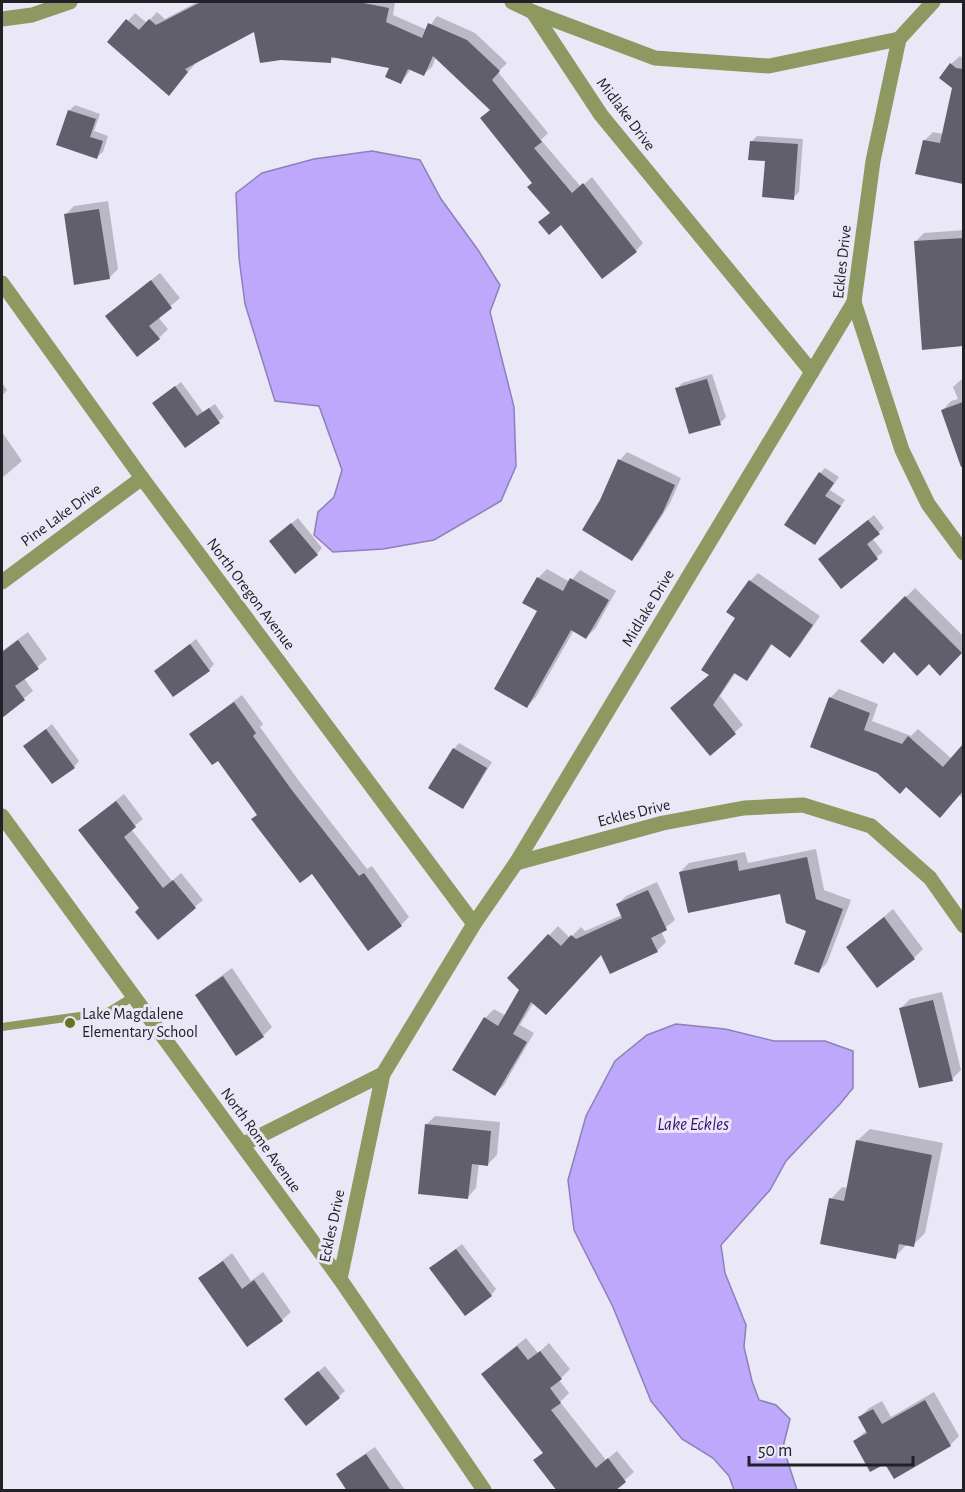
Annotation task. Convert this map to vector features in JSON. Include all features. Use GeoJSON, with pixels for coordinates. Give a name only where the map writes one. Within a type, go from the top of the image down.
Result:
{"type":"FeatureCollection","features":[{"type":"Feature","properties":{"kind":"street"},"geometry":{"type":"LineString","coordinates":[[2,19],[32,15],[70,2]]}},
{"type":"Feature","properties":{"kind":"street"},"geometry":{"type":"LineString","coordinates":[[512,2],[655,58],[769,66],[899,39]]}},
{"type":"Feature","properties":{"kind":"street","name":"Eckles Drive"},"geometry":{"type":"LineString","coordinates":[[931,2],[899,39],[873,161],[854,302],[902,450],[928,504],[963,553]]}},
{"type":"Feature","properties":{"kind":"street","name":"Midlake Drive"},"geometry":{"type":"LineString","coordinates":[[533,12],[601,115],[812,372]]}},
{"type":"Feature","properties":{"kind":"street","name":"North Oregon Avenue"},"geometry":{"type":"LineString","coordinates":[[2,283],[142,478],[474,924]]}},
{"type":"Feature","properties":{"kind":"street","name":"Midlake Drive"},"geometry":{"type":"LineString","coordinates":[[516,863],[854,302]]}},
{"type":"Feature","properties":{"kind":"street","name":"Pine Lake Drive"},"geometry":{"type":"LineString","coordinates":[[2,582],[142,478]]}},
{"type":"Feature","properties":{"kind":"street","name":"Eckles Drive"},"geometry":{"type":"LineString","coordinates":[[340,1279],[383,1074],[474,924],[516,863],[663,823],[744,808],[803,805],[871,826],[930,878],[963,926]]}},
{"type":"Feature","properties":{"kind":"street","name":"North Rome Avenue"},"geometry":{"type":"LineString","coordinates":[[2,818],[340,1279],[484,1491]]}},
{"type":"Feature","properties":{"kind":"street"},"geometry":{"type":"LineString","coordinates":[[242,1144],[383,1074]]}},
{"type":"Feature","properties":{"kind":"lane"},"geometry":{"type":"LineString","coordinates":[[2,1027],[108,1012],[134,996]]}},
{"type":"Feature","properties":{"kind":"water"},"geometry":{"type":"Polygon","coordinates":[[[372,151],[420,160],[441,199],[500,285],[490,312],[514,407],[516,466],[501,501],[434,540],[383,549],[333,552],[314,535],[318,512],[334,497],[342,470],[319,406],[275,401],[245,304],[239,258],[236,193],[262,173],[314,159],[372,151]]]}},
{"type":"Feature","properties":{"kind":"water","name":"Lake Eckles"},"geometry":{"type":"Polygon","coordinates":[[[676,1024],[725,1029],[774,1041],[825,1041],[853,1051],[853,1088],[786,1161],[770,1190],[721,1245],[725,1273],[746,1325],[744,1347],[759,1400],[776,1405],[790,1419],[783,1447],[797,1490],[734,1490],[729,1476],[713,1458],[682,1439],[651,1401],[613,1307],[574,1230],[568,1180],[586,1116],[615,1061],[647,1035],[676,1024]]]}},
{"type":"Feature","properties":{"kind":"building"},"geometry":{"type":"Polygon","coordinates":[[[201,2],[358,2],[389,8],[386,22],[422,38],[428,23],[467,40],[500,71],[492,80],[542,142],[534,148],[572,193],[583,183],[637,252],[602,279],[561,225],[549,235],[538,222],[550,213],[527,187],[532,183],[480,118],[490,110],[433,56],[424,76],[408,69],[401,84],[385,77],[389,68],[331,57],[331,63],[281,60],[260,63],[254,32],[185,69],[188,72],[169,96],[107,42],[126,19],[139,30],[149,19],[156,25],[201,2]]]}},
{"type":"Feature","properties":{"kind":"building"},"geometry":{"type":"Polygon","coordinates":[[[950,63],[956,68],[963,69],[963,184],[915,174],[923,140],[940,143],[952,88],[939,78],[950,63]]]}},
{"type":"Feature","properties":{"kind":"building"},"geometry":{"type":"Polygon","coordinates":[[[68,110],[96,119],[90,137],[103,141],[97,159],[56,145],[68,110]]]}},
{"type":"Feature","properties":{"kind":"building"},"geometry":{"type":"Polygon","coordinates":[[[750,141],[798,144],[794,200],[762,197],[765,161],[748,160],[750,141]]]}},
{"type":"Feature","properties":{"kind":"building"},"geometry":{"type":"Polygon","coordinates":[[[99,209],[110,279],[74,285],[64,214],[99,209]]]}},
{"type":"Feature","properties":{"kind":"building"},"geometry":{"type":"Polygon","coordinates":[[[963,238],[963,346],[922,350],[914,241],[963,238]]]}},
{"type":"Feature","properties":{"kind":"building"},"geometry":{"type":"Polygon","coordinates":[[[151,280],[172,308],[149,326],[160,339],[137,357],[105,316],[151,280]]]}},
{"type":"Feature","properties":{"kind":"building"},"geometry":{"type":"Polygon","coordinates":[[[707,379],[721,425],[689,434],[675,388],[707,379]]]}},
{"type":"Feature","properties":{"kind":"building"},"geometry":{"type":"Polygon","coordinates":[[[175,386],[197,416],[209,408],[220,423],[185,448],[152,403],[175,386]]]}},
{"type":"Feature","properties":{"kind":"building"},"geometry":{"type":"Polygon","coordinates":[[[963,402],[963,466],[961,467],[941,410],[963,402]]]}},
{"type":"Feature","properties":{"kind":"building"},"geometry":{"type":"Polygon","coordinates":[[[618,459],[675,485],[663,512],[632,561],[582,530],[600,500],[618,459]]]}},
{"type":"Feature","properties":{"kind":"building"},"geometry":{"type":"Polygon","coordinates":[[[819,472],[834,483],[825,496],[841,506],[815,545],[784,525],[819,472]]]}},
{"type":"Feature","properties":{"kind":"building"},"geometry":{"type":"Polygon","coordinates":[[[868,520],[880,534],[867,544],[878,559],[841,589],[818,559],[868,520]]]}},
{"type":"Feature","properties":{"kind":"building"},"geometry":{"type":"Polygon","coordinates":[[[291,523],[318,555],[295,574],[269,541],[291,523]]]}},
{"type":"Feature","properties":{"kind":"building"},"geometry":{"type":"Polygon","coordinates":[[[537,577],[563,591],[570,578],[609,600],[586,639],[571,630],[527,708],[494,689],[537,611],[522,603],[537,577]]]}},
{"type":"Feature","properties":{"kind":"building"},"geometry":{"type":"Polygon","coordinates":[[[749,580],[813,625],[790,658],[771,644],[747,681],[734,673],[713,705],[736,734],[710,756],[670,708],[709,675],[701,670],[735,618],[726,612],[749,580]]]}},
{"type":"Feature","properties":{"kind":"building"},"geometry":{"type":"Polygon","coordinates":[[[905,596],[962,653],[940,676],[929,664],[917,676],[894,652],[883,664],[860,641],[905,596]]]}},
{"type":"Feature","properties":{"kind":"building"},"geometry":{"type":"Polygon","coordinates":[[[18,640],[39,669],[15,686],[25,700],[2,718],[2,652],[18,640]]]}},
{"type":"Feature","properties":{"kind":"building"},"geometry":{"type":"Polygon","coordinates":[[[190,644],[210,671],[173,697],[154,671],[190,644]]]}},
{"type":"Feature","properties":{"kind":"building"},"geometry":{"type":"Polygon","coordinates":[[[829,697],[870,713],[864,730],[902,744],[908,736],[943,767],[963,744],[963,791],[940,818],[906,787],[900,794],[877,773],[810,747],[829,697]]]}},
{"type":"Feature","properties":{"kind":"building"},"geometry":{"type":"Polygon","coordinates":[[[234,702],[256,733],[253,736],[291,789],[359,876],[364,873],[402,926],[368,951],[312,874],[300,883],[251,819],[257,815],[218,761],[212,765],[189,734],[234,702]]]}},
{"type":"Feature","properties":{"kind":"building"},"geometry":{"type":"Polygon","coordinates":[[[46,729],[75,768],[52,784],[23,746],[46,729]]]}},
{"type":"Feature","properties":{"kind":"building"},"geometry":{"type":"Polygon","coordinates":[[[453,748],[487,768],[463,809],[428,788],[453,748]]]}},
{"type":"Feature","properties":{"kind":"building"},"geometry":{"type":"Polygon","coordinates":[[[116,801],[136,827],[124,837],[163,888],[173,880],[196,908],[158,940],[135,912],[139,908],[78,830],[116,801]]]}},
{"type":"Feature","properties":{"kind":"building"},"geometry":{"type":"Polygon","coordinates":[[[807,857],[816,899],[843,909],[819,973],[794,964],[806,931],[786,923],[780,894],[688,913],[679,872],[737,860],[739,871],[807,857]]]}},
{"type":"Feature","properties":{"kind":"building"},"geometry":{"type":"Polygon","coordinates":[[[648,890],[667,930],[651,938],[658,952],[610,974],[601,955],[546,1015],[531,1002],[513,1034],[527,1042],[495,1096],[452,1070],[484,1017],[498,1026],[519,990],[507,978],[548,934],[561,946],[571,935],[576,939],[622,918],[616,904],[648,890]]]}},
{"type":"Feature","properties":{"kind":"building"},"geometry":{"type":"Polygon","coordinates":[[[884,917],[915,959],[877,988],[846,947],[884,917]]]}},
{"type":"Feature","properties":{"kind":"building"},"geometry":{"type":"Polygon","coordinates":[[[223,976],[264,1037],[236,1056],[195,995],[223,976]]]}},
{"type":"Feature","properties":{"kind":"building"},"geometry":{"type":"Polygon","coordinates":[[[933,1000],[953,1081],[919,1088],[899,1008],[933,1000]]]}},
{"type":"Feature","properties":{"kind":"building"},"geometry":{"type":"Polygon","coordinates":[[[425,1124],[491,1131],[488,1166],[472,1164],[468,1199],[418,1194],[425,1124]]]}},
{"type":"Feature","properties":{"kind":"building"},"geometry":{"type":"Polygon","coordinates":[[[856,1140],[932,1155],[914,1247],[899,1244],[896,1259],[820,1244],[829,1198],[844,1201],[856,1140]]]}},
{"type":"Feature","properties":{"kind":"building"},"geometry":{"type":"Polygon","coordinates":[[[456,1249],[492,1296],[465,1316],[429,1268],[456,1249]]]}},
{"type":"Feature","properties":{"kind":"building"},"geometry":{"type":"Polygon","coordinates":[[[223,1261],[242,1289],[254,1280],[283,1321],[247,1347],[198,1278],[223,1261]]]}},
{"type":"Feature","properties":{"kind":"building"},"geometry":{"type":"Polygon","coordinates":[[[517,1346],[528,1360],[540,1351],[562,1379],[550,1388],[561,1403],[551,1410],[596,1468],[608,1458],[626,1482],[615,1491],[557,1491],[533,1460],[543,1453],[481,1374],[517,1346]]]}},
{"type":"Feature","properties":{"kind":"building"},"geometry":{"type":"Polygon","coordinates":[[[318,1371],[340,1398],[306,1426],[284,1399],[318,1371]]]}},
{"type":"Feature","properties":{"kind":"building"},"geometry":{"type":"Polygon","coordinates":[[[925,1400],[951,1446],[894,1479],[885,1464],[870,1472],[853,1441],[867,1433],[858,1417],[873,1409],[882,1424],[925,1400]]]}},
{"type":"Feature","properties":{"kind":"building"},"geometry":{"type":"Polygon","coordinates":[[[366,1454],[391,1491],[347,1491],[336,1474],[366,1454]]]}},
{"type":"Feature","properties":{"kind":"place","name":"Lake Magdalene Elementary School"},"geometry":{"type":"Point","coordinates":[70,1023]}}]}
